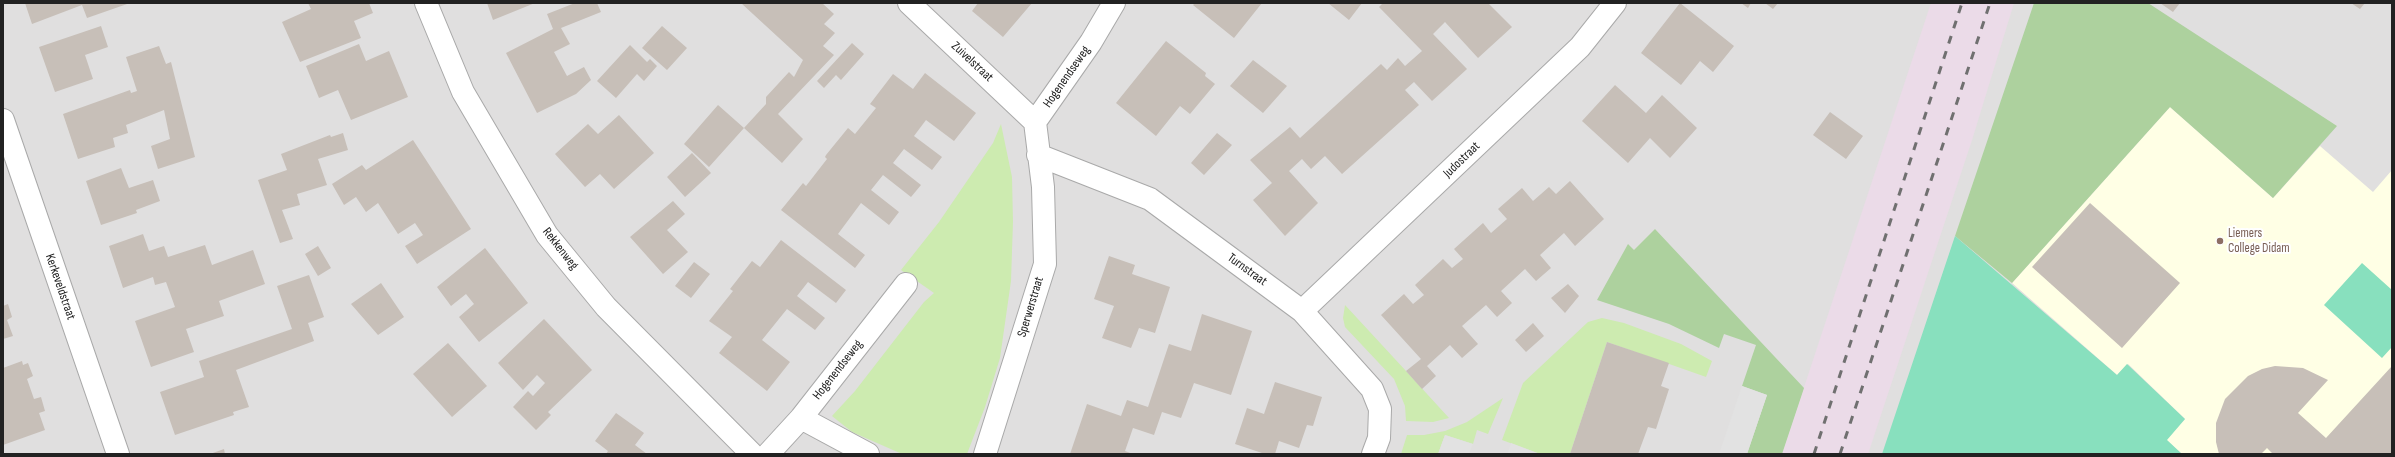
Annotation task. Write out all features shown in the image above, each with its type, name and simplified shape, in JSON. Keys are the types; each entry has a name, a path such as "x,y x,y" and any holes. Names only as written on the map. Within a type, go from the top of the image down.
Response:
{"street":[{"name":"Rekkenweg","path":"426,3 463,92 547,235 606,307 752,454"},
{"name":"Zuivelstraat","path":"909,3 1036,122"},
{"name":"Hogenendseweg","path":"1038,155 1036,122 1091,42 1114,3"},
{"name":"Judostraat","path":"1302,311 1580,47 1615,3"},
{"name":"Kerkeveldstraat","path":"3,120 118,454"},
{"name":"Turnstraat","path":"1038,155 1150,200 1302,311 1372,389 1380,409 1379,438 1373,454"},
{"name":"Sperwerstraat","path":"985,454 1044,264 1043,187 1038,155"},
{"name":"Hogenendseweg","path":"768,454 801,418 906,284"},
{"path":"801,418 868,454"}],"shaded area":[{"path":"3,3 2392,3 2392,454 3,454"},
{"path":"1931,3 2014,3 1972,140 1868,454 1782,454"},
{"name":"Liemers College Didam","path":"2170,107 2273,198 2320,146 2373,192 2392,170 2392,454 2182,454 2166,440 2185,419 2128,364 2117,375 2012,283"},
{"path":"1742,386 1767,395 1747,454 1719,454"},
{"path":"1445,435 1473,444 1469,454 1438,454"},
{"path":"1511,443 1540,454 1507,454"}],"green space":[{"path":"2034,3 2148,3 2337,126 2273,198 2170,107 2012,283 1955,236"},
{"path":"1001,124 1012,177 1013,222 1011,281 1000,358 985,407 967,454 902,454 852,432 832,416 855,391 924,302 934,293 901,270 939,222 993,143"},
{"path":"1655,229 1804,388 1782,454 1747,454 1767,395 1742,386 1756,345 1724,334 1719,348 1669,324 1597,300 1628,244 1634,250"},
{"path":"1955,236 2117,375 2127,364 2185,419 2167,440 2182,454 1882,454"},
{"path":"2362,263 2392,290 2392,347 2382,358 2324,305"},
{"path":"1345,305 1449,418 1433,422 1406,421 1405,406 1394,379 1345,327 1343,318"},
{"path":"1602,318 1624,323 1681,344 1712,361 1706,377 1607,342 1570,454 1540,454 1502,440 1523,383 1588,322"},
{"path":"1503,398 1488,434 1477,430 1473,444 1445,435 1438,454 1401,454 1407,435 1424,435 1445,431 1467,422"}],"building":[{"path":"25,3 130,3 87,18 82,5 32,24"},
{"path":"308,3 369,3 373,13 354,21 361,38 300,62 282,22 311,9"},
{"path":"487,3 535,3 493,20"},
{"path":"575,3 597,3 601,12 561,28 570,44 554,52 567,76 584,67 591,80 576,94 537,113 506,53 553,29 547,14"},
{"path":"741,3 822,3 834,14 824,24 835,33 823,46 834,55 778,114 803,139 782,163 744,128 766,104 766,97 789,72 794,77 803,60"},
{"path":"978,3 1032,3 1003,37 972,11"},
{"path":"1195,3 1262,3 1234,38 1193,5"},
{"path":"1328,3 1362,3 1349,20"},
{"path":"1383,3 1488,3 1512,27 1478,58 1445,22 1433,34 1467,69 1432,101 1414,82 1405,90 1419,105 1342,174 1325,156 1311,169 1302,159 1289,171 1318,203 1285,236 1253,200 1272,183 1250,160 1290,127 1300,138 1381,64 1387,70 1398,58 1405,66 1422,51 1379,7"},
{"path":"1680,3 1734,46 1713,72 1700,61 1681,85 1641,53"},
{"path":"1741,3 1751,3 1748,8"},
{"path":"1765,3 1778,3 1773,9"},
{"path":"2160,3 2180,3 2173,12"},
{"path":"2351,3 2365,3 2360,9"},
{"path":"101,26 108,47 85,55 93,79 55,92 39,47"},
{"path":"662,26 687,48 667,70 642,48"},
{"path":"1166,41 1206,73 1205,76 1215,84 1190,114 1180,106 1156,136 1116,103"},
{"path":"852,43 864,54 841,80 836,75 824,88 817,81"},
{"path":"359,44 366,61 389,51 408,97 351,120 338,90 319,98 306,66"},
{"path":"630,45 647,62 650,59 657,66 644,81 637,74 616,98 597,81"},
{"path":"159,46 166,64 171,62 195,157 158,169 151,146 170,139 164,110 126,125 128,133 113,138 115,147 78,159 63,114 130,90 131,93 137,91 126,57"},
{"path":"1253,60 1287,86 1263,113 1230,86"},
{"path":"925,73 976,113 954,141 926,120 914,136 942,157 932,170 904,149 893,163 921,185 911,197 883,175 871,190 899,212 889,225 861,203 838,234 865,255 855,268 781,210 803,183 806,186 827,159 825,157 826,155 848,128 855,134 876,108 870,104 893,74 913,89"},
{"path":"1615,85 1646,113 1662,95 1697,128 1670,158 1650,138 1628,163 1582,121"},
{"path":"718,105 744,128 709,167 684,144"},
{"path":"1830,112 1863,136 1846,159 1813,135"},
{"path":"619,115 654,153 614,189 600,174 585,187 555,154 588,124 598,134"},
{"path":"343,133 348,150 318,159 327,185 297,194 300,205 282,210 293,239 280,243 258,180 287,170 281,154 330,135 331,137"},
{"path":"1217,133 1232,145 1204,175 1191,163"},
{"path":"413,140 471,229 417,264 405,246 423,235 415,223 398,234 378,203 366,212 356,197 344,205 332,184 362,165 366,170"},
{"path":"692,153 711,173 685,197 667,177"},
{"path":"121,168 129,188 153,180 160,201 136,210 137,213 101,225 86,181"},
{"path":"1570,181 1604,219 1575,246 1564,233 1540,255 1551,268 1536,281 1525,269 1501,291 1512,303 1497,317 1486,305 1462,326 1478,344 1462,358 1450,345 1427,366 1436,376 1422,389 1406,371 1421,359 1381,315 1404,294 1413,304 1424,295 1415,285 1443,259 1452,268 1463,259 1454,249 1483,223 1491,233 1507,219 1498,209 1522,188 1533,201 1549,187 1556,194"},
{"path":"673,201 685,214 667,230 688,252 663,274 630,237"},
{"path":"2090,203 2180,283 2122,348 2032,267"},
{"path":"143,234 149,251 164,246 168,257 205,245 212,265 253,250 265,284 219,301 224,316 186,329 194,352 151,367 135,321 175,307 166,282 155,285 153,277 123,288 109,246"},
{"path":"781,240 846,290 836,303 808,282 797,296 825,318 815,330 787,309 762,340 790,362 767,391 719,353 732,337 709,321 733,291 730,289 752,261 760,267"},
{"path":"318,246 331,268 318,276 305,254"},
{"path":"485,248 528,303 479,342 459,317 474,304 466,294 451,306 437,287"},
{"path":"1109,256 1135,265 1132,274 1170,287 1155,333 1139,328 1131,348 1102,338 1114,306 1094,299"},
{"path":"694,262 710,274 691,298 675,286"},
{"path":"309,275 324,317 308,323 314,341 236,370 249,407 233,412 234,415 175,435 160,392 204,377 199,361 292,329 277,286"},
{"path":"381,283 404,317 378,335 351,304"},
{"path":"1568,284 1579,296 1565,313 1551,298"},
{"path":"8,304 12,317 7,320 13,336 3,339 3,306"},
{"path":"1202,314 1252,331 1231,395 1194,383 1181,418 1162,412 1154,435 1133,428 1125,451 1133,454 1070,454 1087,404 1121,416 1127,400 1148,407 1169,344 1191,351"},
{"path":"544,319 592,370 548,412 551,415 536,430 513,407 528,391 533,396 545,383 537,375 523,390 498,363"},
{"path":"1533,323 1544,336 1526,352 1515,340"},
{"path":"1607,342 1669,363 1661,386 1669,389 1656,429 1648,427 1638,454 1570,454"},
{"path":"448,343 487,386 452,417 413,374"},
{"path":"22,361 23,365 28,363 33,376 27,379 34,399 41,397 45,411 39,413 45,430 3,445 3,368"},
{"path":"2275,366 2303,368 2328,380 2298,413 2326,438 2392,366 2392,454 2273,454 2267,448 2261,454 2219,454 2216,442 2216,423 2225,399 2248,376 2262,369"},
{"path":"1275,382 1322,397 1313,426 1307,425 1299,448 1279,441 1275,454 1265,454 1235,444 1247,408 1264,414"},
{"path":"616,413 644,433 635,445 647,454 606,454 608,451 595,441"},
{"path":"224,449 225,454 210,454"}],"railway":[{"path":"1814,454 1962,3"},
{"path":"1840,454 1990,3"}],"place":[{"name":"Liemers College Didam","path":"2220,241"}]}
